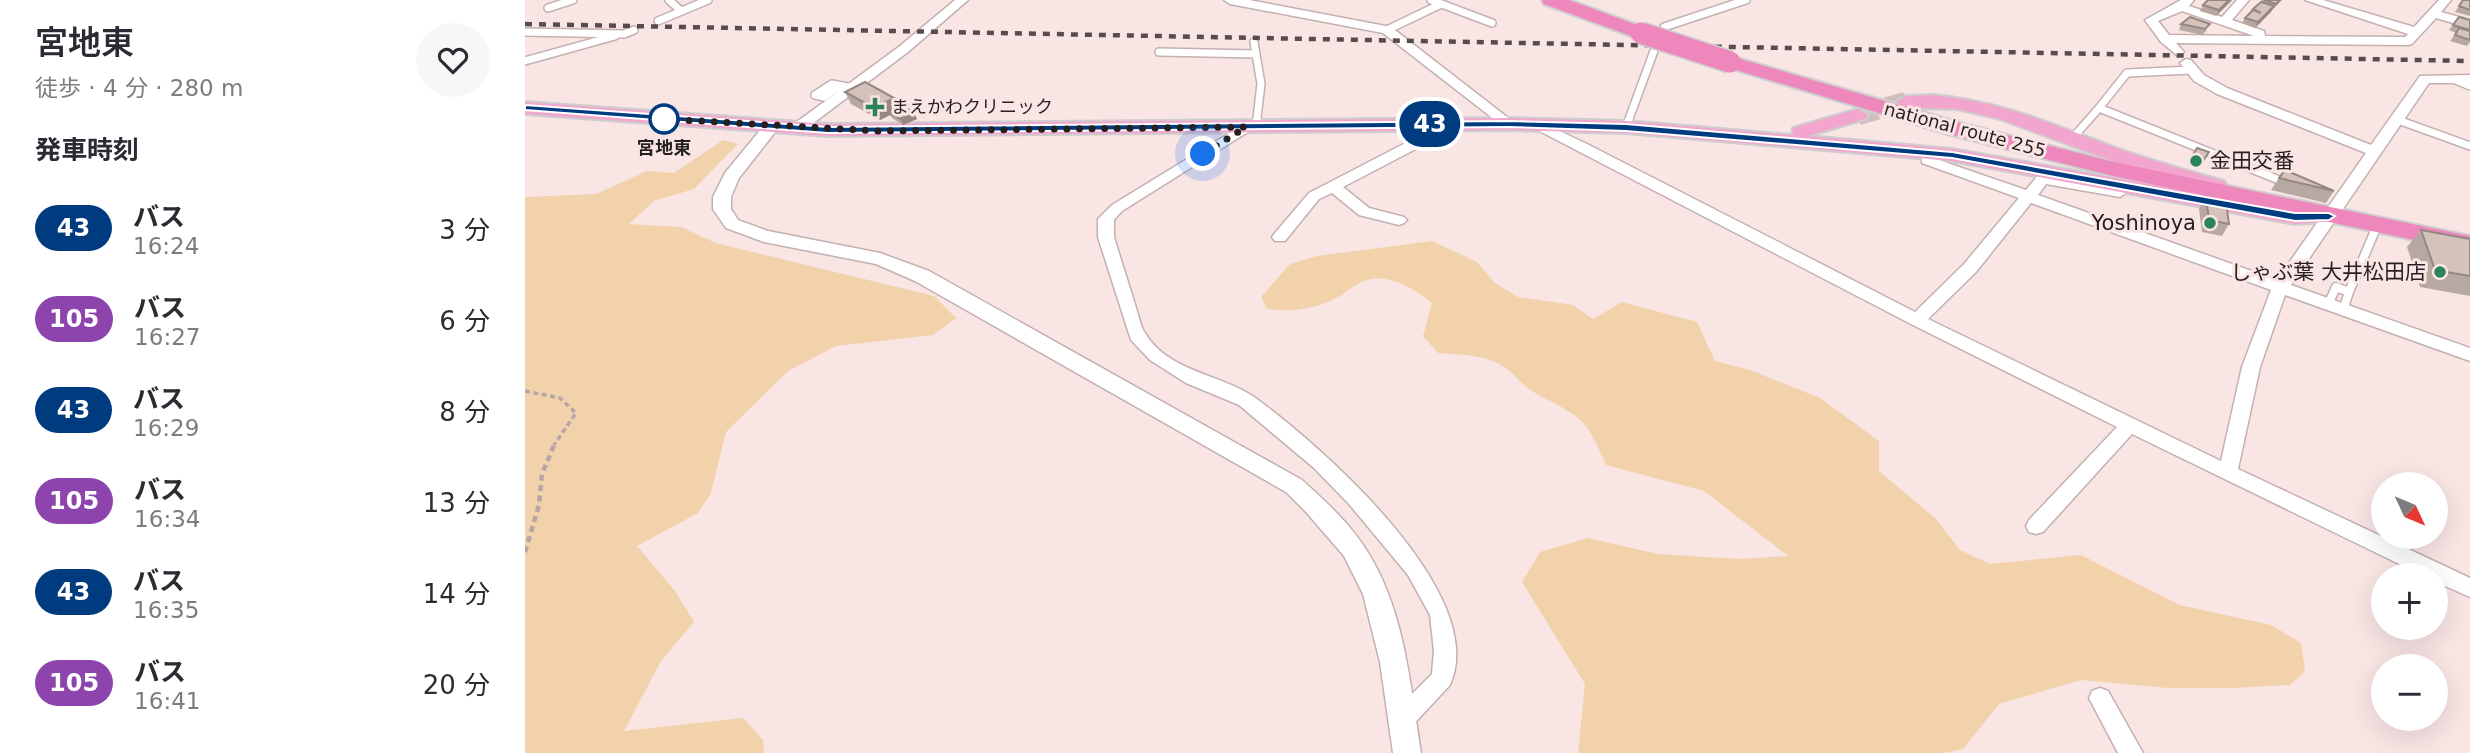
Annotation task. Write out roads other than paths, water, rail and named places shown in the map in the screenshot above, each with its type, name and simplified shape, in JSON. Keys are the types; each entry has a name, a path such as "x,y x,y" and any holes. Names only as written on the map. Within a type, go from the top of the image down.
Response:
{"highway":[{"name":"national route 255","path":"1551,0 1730,62 1955,130 2113,169 2299,199 2329,206 2377,226 2469,246"}],"main road":[{"path":"1906,102 1927,100 1985,107 2144,165 2299,199"},
{"path":"525,108 772,126 929,131 1434,124 1626,127 1952,155 2295,217 2329,206"},
{"path":"1697,132 1798,133 1858,116"}],"street":[{"path":"799,127 962,0"},
{"path":"1230,0 1387,30 1509,124"},
{"path":"2224,22 2243,0"},
{"path":"2312,0 2416,32"},
{"path":"2165,39 2408,41 2445,0"},
{"path":"2277,40 2224,22 2184,4 2151,20 2185,62 2222,91 2374,150"},
{"path":"2433,13 2470,24"},
{"path":"2228,473 2251,367 2280,288 2329,206 2398,120 2425,79 2470,79"},
{"path":"1280,237 1314,196 1426,138 1434,124"},
{"path":"1533,124 1600,154 1917,320 2470,588"},
{"path":"772,126 731,177 722,197 722,209 732,224 764,236 880,259 922,276 1294,486 1334,524 1366,572 1383,620 1408,753"},
{"path":"1251,127 1118,208 1106,219 1106,237 1137,336 1156,356 1192,378 1245,400 1321,463 1356,498 1415,569 1440,614 1445,651 1442,678 1402,720"},
{"path":"1927,160 2470,355"},
{"path":"1917,320 1970,268 2044,178 2120,192 2121,186"},
{"path":"1333,186 1364,212 1399,220"},
{"path":"2036,526 2131,424"},
{"path":"2100,698 2131,753"}],"lane":[{"path":"548,8 573,0"},
{"path":"669,0 681,11"},
{"path":"658,21 708,0"},
{"path":"1223,0 1230,0"},
{"path":"1431,0 1492,23"},
{"path":"1662,31 1664,27 1746,0"},
{"path":"1387,30 1439,5"},
{"path":"525,61 635,30"},
{"path":"525,32 624,34"},
{"path":"1251,127 1261,85 1254,42"},
{"path":"1626,127 1654,51"},
{"path":"1159,52 1256,54"},
{"path":"2077,133 2127,73 2185,62"},
{"path":"2452,79 2470,86"},
{"path":"2099,108 2299,199"},
{"path":"2398,120 2470,146"},
{"path":"2336,308 2349,292 2377,226"},
{"path":"2336,308 2336,288 2349,292"}],"tunnel":[{"path":"1858,115 1906,102"}],"railway":[{"path":"525,24 2470,61"}],"place":[{"name":"まえかわクリニック","path":"875,107"},
{"name":"宮地東","path":"664,119"},
{"name":"金田交番","path":"2196,161"},
{"name":"Yoshinoya","path":"2210,223"},
{"name":"しゃぶ葉 大井松田店","path":"2440,272"}]}
